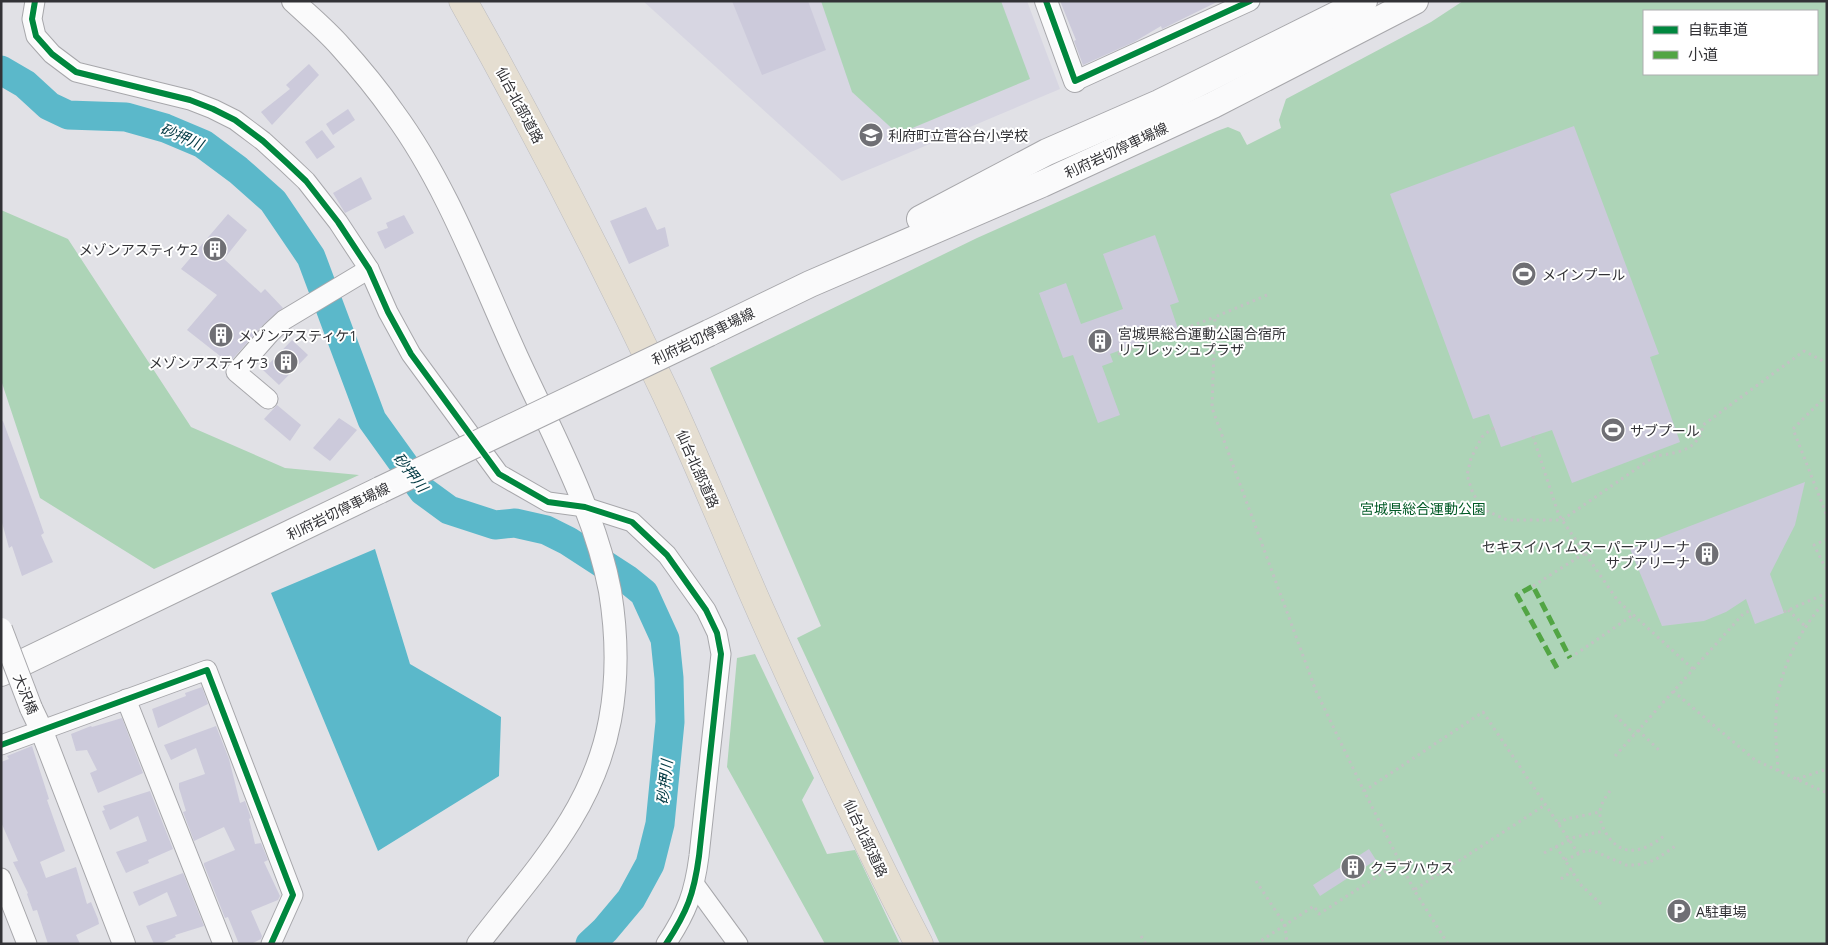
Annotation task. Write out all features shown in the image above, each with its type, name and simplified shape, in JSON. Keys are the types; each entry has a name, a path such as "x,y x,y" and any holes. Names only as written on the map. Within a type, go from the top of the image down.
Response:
{"highway":[{"name":"仙台北部道路","path":"463,1 516,95 595,250 666,396 763,616 880,870 918,944"}],"main road":[{"name":"利府岩切停車場線","path":"810,284 861,250 1047,152 1159,103 1364,1"},
{"name":"利府岩切停車場線","path":"1,673 810,284 1042,184 1213,105 1416,1"}],"street":[{"path":"35,1 32,20 36,36 52,54 76,72 190,100 235,120 262,141 306,181 338,222 368,269 410,354 500,474 548,502 588,516 632,522 667,554 706,610 717,633 721,654 695,885 682,920 666,944"},
{"path":"294,1 339,45 394,113 435,176 588,516 610,590 616,642 614,697 607,732 594,777 580,807 554,846 478,944"},
{"path":"1046,1 1075,81 1250,1"},
{"path":"268,399 236,372 284,320 368,269"},
{"name":"大沢橋","path":"1,629 124,944"},
{"path":"1,745 207,670 293,895 271,944"},
{"path":"126,699 223,944"},
{"path":"1,878 27,944"},
{"path":"695,885 738,944"}],"path":[{"path":"1118,354 1267,296"},
{"path":"1214,317 1212,408 1316,691 1364,792 1414,890 1448,944"},
{"path":"1494,428 1482,437 1471,458 1467,475 1473,494 1487,511 1505,519 1562,520 1655,456 1673,453 1691,446 1697,441 1703,425 1804,351 1827,363"},
{"path":"1827,395 1793,429 1827,516"},
{"path":"1533,436 1562,520 1618,601 1693,669"},
{"path":"1827,539 1814,545 1827,571"},
{"path":"1532,586 1585,553"},
{"path":"1784,612 1827,593"},
{"path":"1778,771 1776,715 1782,680 1796,641 1827,598"},
{"path":"1788,610 1806,627"},
{"path":"1615,756 1744,613 1750,611"},
{"path":"1570,658 1633,615"},
{"path":"1674,691 1754,760 1827,794"},
{"path":"1364,792 1483,712 1578,853"},
{"path":"1615,715 1634,734"},
{"path":"1638,730 1661,752"},
{"path":"1796,779 1827,769"},
{"path":"1610,791 1600,812 1604,831 1615,843 1628,850 1639,849 1654,844 1664,836"},
{"path":"1414,890 1546,805"},
{"path":"1558,824 1566,819 1600,812"},
{"path":"1544,853 1568,840 1604,831"},
{"path":"1564,860 1587,850 1626,865 1637,864 1655,860 1677,845"},
{"path":"1556,846 1580,884 1602,905"},
{"path":"1256,944 1314,906 1319,914 1400,862"},
{"path":"1560,879 1572,871"},
{"path":"1256,881 1285,925 1287,944"},
{"path":"1140,936 1146,944"}],"shaded area":[{"name":"利府町立菅谷台小学校","path":"643,1 1027,1 1060,89 842,181"}],"green space":[{"path":"821,1 1001,1 1030,79 898,134 852,92"},
{"name":"宮城県総合運動公園","path":"1463,1 1827,1 1827,944 940,944 797,638 821,626 710,368 977,238 1217,131 1228,127 1240,132 1247,145 1281,128 1279,120 1286,99 1431,22"},
{"path":"1,210 68,239 191,427 285,468 359,475 154,569 40,498 1,380"},
{"path":"755,654 814,778 802,800 827,854 855,850 900,944 825,944 727,767 737,658"}],"water":[{"path":"375,549 410,664 501,717 499,776 378,851 271,593"}],"building":[{"path":"732,1 808,1 826,50 762,75"},
{"path":"1060,1 1219,1 1162,29 1161,26 1134,42 1083,65 1074,41 1076,40"},
{"path":"309,64 319,75 272,125 261,112 290,89 286,85"},
{"path":"348,109 355,120 333,135 326,124"},
{"path":"1574,126 1659,354 1650,357 1680,442 1572,483 1552,430 1501,447 1489,414 1473,419 1390,194"},
{"path":"322,130 335,147 317,159 305,142"},
{"path":"361,177 372,199 345,213 333,193"},
{"path":"646,207 657,230 665,227 669,246 629,264 610,221"},
{"path":"228,214 247,230 224,259 261,293 265,289 283,308 263,325 229,363 187,330 217,295 181,269"},
{"path":"404,215 414,233 385,249 377,232 388,228 386,223"},
{"name":"宮城県総合運動公園合宿所 リフレッシュプラザ","path":"1155,235 1179,302 1170,305 1178,329 1110,354 1113,362 1102,366 1120,415 1098,423 1073,355 1063,358 1039,293 1066,283 1081,324 1123,309 1103,254"},
{"name":"メゾンアスティケ3","path":"292,340 308,355 279,385 263,370"},
{"path":"277,405 301,425 290,441 264,419"},
{"path":"339,418 357,430 330,461 313,448"},
{"path":"3,421 44,533 41,535 53,562 22,576 12,546 9,548 1,519 1,422"},
{"name":"セキスイハイムスーパーアリーナ サブアリーナ","path":"1805,482 1795,525 1770,574 1784,613 1755,624 1746,599 1726,612 1704,621 1662,626 1630,549"},
{"path":"202,687 208,704 158,728 152,709 186,696 185,693"},
{"path":"122,718 143,773 98,793 90,773 97,770 87,750 76,751 71,734 91,726"},
{"path":"216,726 229,759 240,803 245,801 251,818 249,819 255,844 261,843 268,860 264,862 280,896 278,900 251,911 262,936 261,939 251,944 239,944 228,917 225,918 204,865 204,863 235,850 224,827 194,841 183,812 186,811 179,783 205,774 196,748 171,760 164,745"},
{"path":"32,746 49,799 47,800 65,851 40,862 46,878 76,867 87,904 91,902 98,919 99,924 76,935 80,944 48,944 37,910 33,911 28,893 13,862 18,861 1,822 1,762 9,759 7,756"},
{"path":"150,791 173,849 148,860 149,863 126,873 116,852 147,841 138,816 110,830 102,811 105,810 103,806"},
{"name":"クラブハウス","path":"1369,849 1376,860 1320,896 1313,885"},
{"path":"183,873 204,926 175,935 176,937 160,944 154,944 146,926 177,916 167,892 139,906 133,892"}],"waterway":[{"name":"砂押川","path":"1,70 25,84 49,106 68,115 126,117 165,128 203,144 238,170 273,201 311,257 372,420 423,491 449,510 495,525 515,523 546,530 568,541 628,580 644,593 665,639 669,678 670,722 660,824 650,864 631,899 605,930 590,944"}],"marked path":[{"path":"1557,668 1517,595 1533,586 1570,658"}],"cycle path":[{"path":"35,1 32,19 36,36 52,54 76,72 190,100 235,120 263,141 306,181 338,222 369,269 388,312 411,354 499,474 548,502 585,507 632,522 667,555 706,610 717,633 721,654 699,856 689,902 666,944"},
{"path":"1046,1 1075,81 1250,1"},
{"path":"1,745 207,670 293,895 271,944"}],"place":[{"name":"利府町立菅谷台小学校","path":"871,135"},
{"name":"メゾンアスティケ2","path":"215,249"},
{"name":"メインプール","path":"1524,274"},
{"name":"メゾンアスティケ1","path":"221,335"},
{"name":"宮城県総合運動公園合宿所 リフレッシュプラザ","path":"1100,341"},
{"name":"メゾンアスティケ3","path":"286,362"},
{"name":"サブプール","path":"1613,430"},
{"name":"セキスイハイムスーパーアリーナ サブアリーナ","path":"1707,554"},
{"name":"クラブハウス","path":"1353,867"},
{"name":"A駐車場","path":"1679,911"}]}
